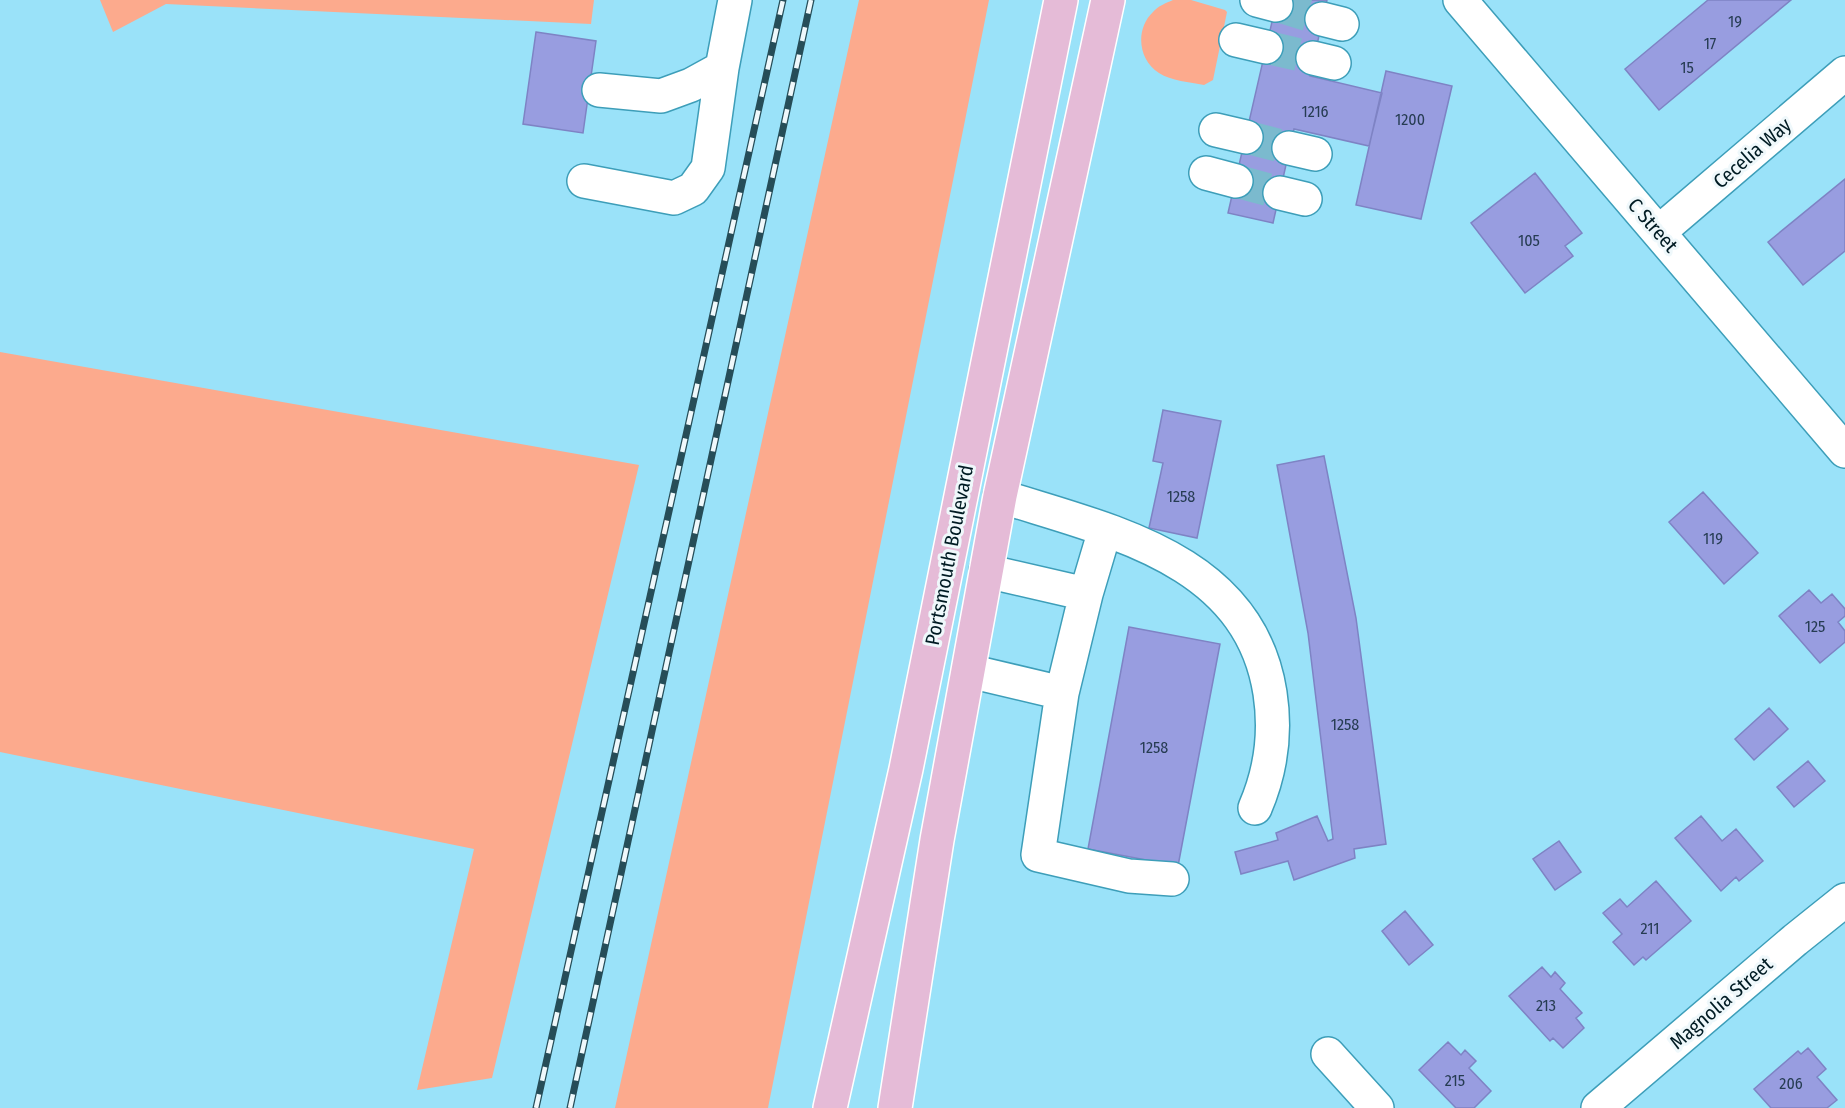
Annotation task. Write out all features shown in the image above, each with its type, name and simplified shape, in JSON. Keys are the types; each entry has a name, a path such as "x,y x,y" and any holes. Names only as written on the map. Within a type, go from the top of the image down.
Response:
{"main road":[{"name":"Portsmouth Boulevard","path":"830,1108 906,769 1061,0"},
{"name":"Portsmouth Boulevard","path":"895,1108 938,840 1000,496 1108,0"}],"street":[{"path":"584,181 674,198 693,189 708,168 722,68 735,0"},
{"name":"C Street","path":"1460,0 1845,451"},
{"path":"599,90 661,96 691,85 722,68"},
{"name":"Cecelia Way","path":"1659,232 1845,73"},
{"path":"1000,496 1133,539 1177,562 1209,584 1231,604 1252,637 1267,675 1273,715 1271,755 1262,794 1255,808"},
{"path":"1105,530 1086,594 1062,693 1038,855 1129,876 1172,879"},
{"path":"986,571 1086,594"},
{"path":"969,671 1062,693"},
{"name":"Magnolia Street","path":"1598,1108 1845,900"},
{"path":"1328,1054 1377,1108"}],"shaded area":[{"path":"100,0 594,0 591,24 166,4 113,32"},
{"path":"859,0 989,0 768,1108 615,1108"},
{"path":"1173,0 1191,0 1227,12 1213,80 1204,85 1164,76 1152,67 1143,52 1141,35 1147,19 1157,8"},
{"path":"0,352 639,465 492,1078 417,1090 474,849 0,752"}],"building":[{"path":"1277,0 1327,0 1310,76 1382,93 1369,146 1294,129 1273,223 1228,213"},
{"path":"1708,0 1791,0 1659,110 1625,69"},
{"path":"536,32 596,41 583,133 523,124"},
{"path":"1386,71 1452,86 1421,219 1356,205"},
{"path":"1535,173 1582,233 1565,246 1573,256 1525,293 1471,223"},
{"path":"1845,179 1845,251 1803,285 1768,242"},
{"path":"1163,410 1221,421 1197,538 1149,528 1163,463 1153,461"},
{"path":"1324,456 1356,618 1386,844 1354,849 1355,858 1294,880 1288,861 1241,874 1235,852 1278,840 1276,833 1317,816 1328,841 1333,839 1308,633 1277,465"},
{"path":"1703,492 1758,553 1724,584 1669,522"},
{"path":"1809,590 1821,603 1832,594 1845,609 1845,616 1838,622 1845,631 1845,642 1820,663 1779,616"},
{"path":"1129,627 1220,644 1178,866 1088,849"},
{"path":"1769,708 1788,729 1754,760 1735,739"},
{"path":"1808,761 1825,781 1794,807 1777,787"},
{"path":"1701,816 1722,841 1736,829 1763,861 1739,881 1736,877 1721,891 1675,838"},
{"path":"1559,841 1581,872 1555,890 1533,859"},
{"path":"1656,881 1691,921 1646,960 1643,957 1634,965 1613,942 1622,934 1603,913 1620,899 1627,907"},
{"path":"1405,911 1433,945 1409,965 1382,931"},
{"path":"1542,967 1551,977 1555,972 1565,983 1560,989 1582,1013 1576,1018 1584,1028 1563,1048 1553,1038 1550,1041 1509,996"},
{"path":"1448,1042 1461,1055 1465,1050 1476,1061 1469,1068 1491,1091 1474,1108 1456,1108 1419,1070"},
{"path":"1808,1048 1826,1069 1817,1077 1837,1100 1827,1108 1771,1108 1754,1089 1798,1051 1801,1054"}],"tunnel":[{"path":"1276,5 1322,19"},
{"path":"1266,47 1313,58"},
{"path":"1246,137 1289,148"},
{"path":"1236,181 1280,193"}],"railway":[{"path":"536,1108 783,0"},
{"path":"570,1108 811,0"}]}
